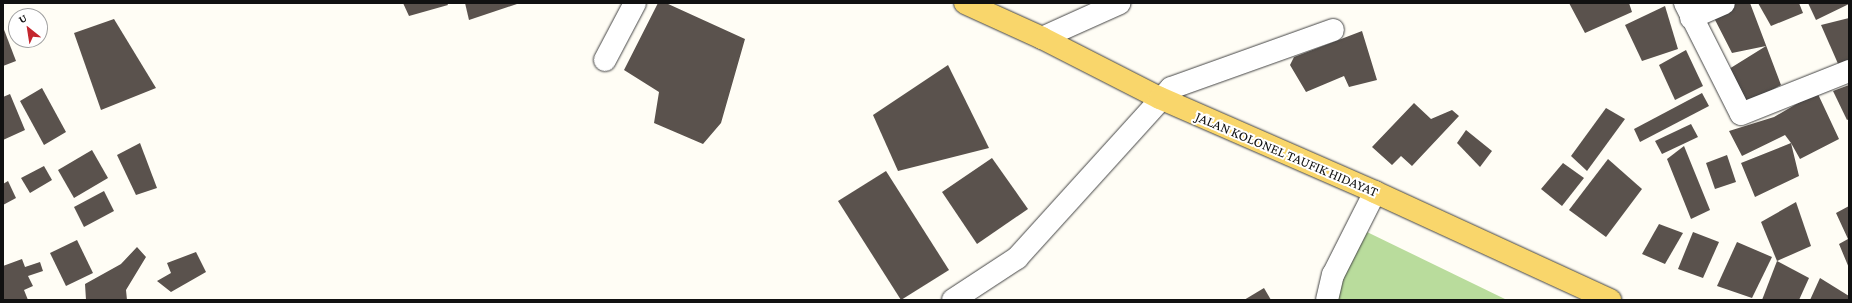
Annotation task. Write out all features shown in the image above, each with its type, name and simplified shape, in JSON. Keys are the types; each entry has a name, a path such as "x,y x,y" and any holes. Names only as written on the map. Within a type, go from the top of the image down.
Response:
{"main road":[{"name":"JALAN KOLONEL TAUFIK HIDAYAT","path":"965,3 1042,38 1160,98 1375,192 1610,300"}],"street":[{"path":"605,60 635,3"},
{"path":"1042,38 1120,3"},
{"path":"1724,3 1688,10 1741,114 1849,71"},
{"path":"953,300 1017,258 1132,133 1160,98 1183,82 1332,30"},
{"path":"1327,300 1333,275 1375,192"}],"green space":[{"path":"1367,232 1507,300 1327,300 1333,275"}],"building":[{"path":"403,3 447,3 448,5 409,16"},
{"path":"465,3 520,3 469,20"},
{"path":"658,3 666,3 745,39 721,123 703,144 654,123 659,92 624,70"},
{"path":"1569,3 1629,3 1632,12 1585,33"},
{"path":"1732,3 1750,3 1781,85 1745,105 1729,69 1766,46 1732,53 1712,14"},
{"path":"1758,3 1799,3 1803,13 1771,26"},
{"path":"1808,3 1849,3 1849,4 1816,20"},
{"path":"1665,6 1678,49 1642,61 1625,25"},
{"path":"1849,18 1849,60 1839,66 1821,25"},
{"path":"114,19 156,88 101,110 74,33"},
{"path":"3,27 8,40 8,48 11,48 16,61 3,66"},
{"path":"1362,31 1377,80 1349,87 1344,76 1306,92 1290,65 1294,57"},
{"path":"1686,50 1703,86 1675,100 1659,65"},
{"path":"948,65 989,148 898,171 873,115"},
{"path":"1849,85 1849,119 1847,120 1833,91"},
{"path":"42,88 66,132 44,145 20,101"},
{"path":"1817,92 1839,139 1800,159 1785,135 1742,156 1729,131 1774,117"},
{"path":"1702,93 1709,106 1640,142 1634,129"},
{"path":"10,94 25,130 3,140 3,97"},
{"path":"1414,103 1431,119 1452,110 1459,116 1412,166 1401,156 1392,165 1372,147"},
{"path":"1606,108 1625,119 1587,171 1571,156"},
{"path":"1691,124 1698,137 1662,154 1655,141"},
{"path":"1466,130 1492,151 1480,167 1457,143"},
{"path":"140,143 157,188 136,195 117,155"},
{"path":"1791,143 1799,176 1755,197 1741,163"},
{"path":"1684,146 1710,210 1691,219 1667,159"},
{"path":"92,150 108,178 74,198 58,170"},
{"path":"1727,155 1736,182 1715,189 1706,163"},
{"path":"992,158 1028,209 977,244 942,192"},
{"path":"1608,159 1642,189 1606,237 1569,210"},
{"path":"1563,163 1584,178 1562,206 1541,189"},
{"path":"44,166 52,180 30,193 21,178"},
{"path":"886,171 949,270 901,300 838,201"},
{"path":"8,181 16,198 3,205 3,184"},
{"path":"104,191 114,211 84,227 74,207"},
{"path":"1796,202 1811,246 1777,261 1761,222"},
{"path":"1849,206 1849,268 1839,244 1848,239 1836,213"},
{"path":"1659,224 1683,233 1665,264 1642,254"},
{"path":"1693,232 1719,242 1703,278 1678,269"},
{"path":"77,240 93,273 66,286 50,253"},
{"path":"1737,242 1772,257 1752,298 1717,286"},
{"path":"137,247 146,257 126,290 127,300 86,300 85,284 121,264"},
{"path":"196,252 206,272 171,292 157,281 171,273 167,263"},
{"path":"22,259 25,267 40,262 43,271 28,276 33,286 24,290 28,300 3,300 3,266"},
{"path":"1777,261 1809,278 1799,300 1762,300"},
{"path":"1820,278 1849,296 1849,300 1810,300"},
{"path":"1264,288 1271,300 1244,300"}]}
